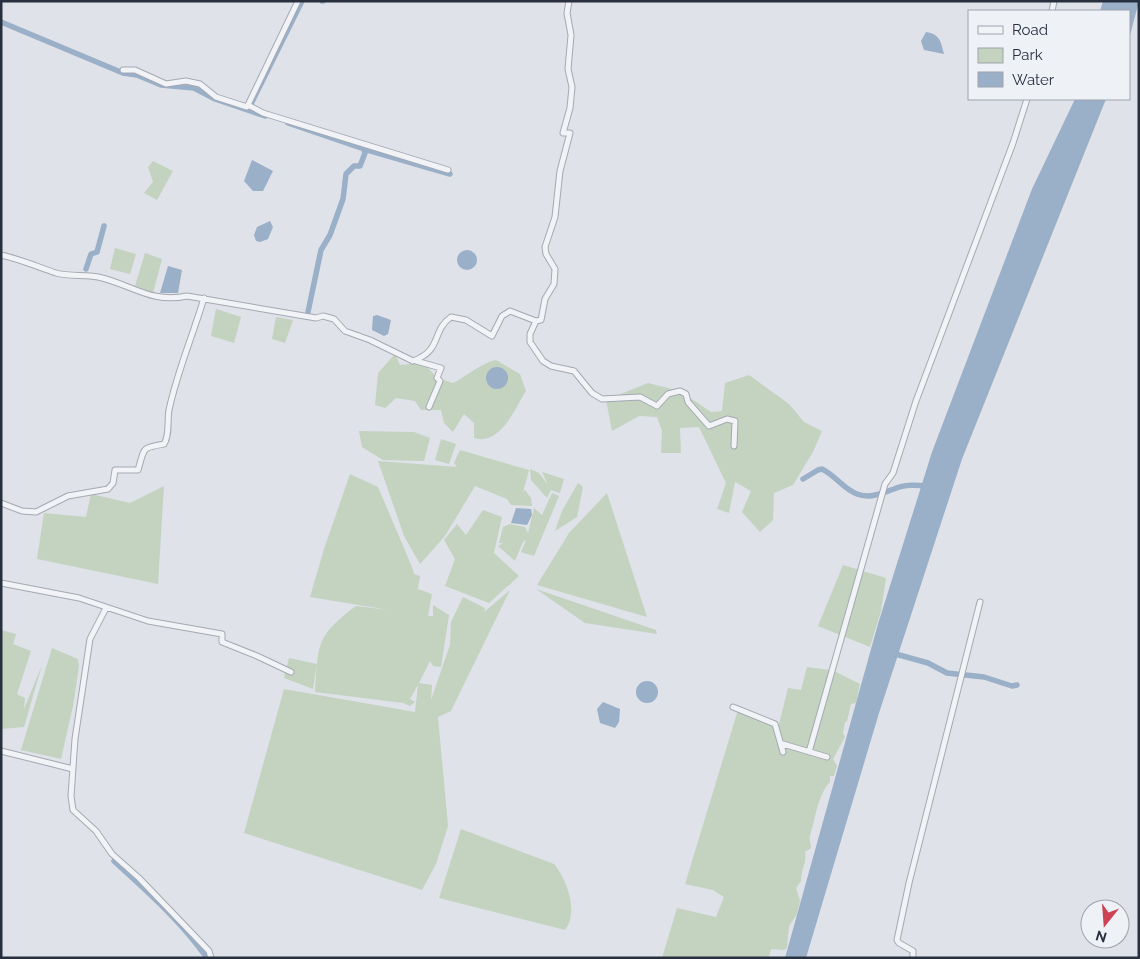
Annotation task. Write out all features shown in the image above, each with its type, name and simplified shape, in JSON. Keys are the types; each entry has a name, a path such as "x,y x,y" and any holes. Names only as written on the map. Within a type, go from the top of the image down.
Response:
{"street":[{"path":"248,105 298,1"},
{"path":"413,361 432,349 444,322 452,317 466,320 492,336 502,316 510,311 536,321 541,320 542,306 554,284 556,276 555,269 546,254 545,247 556,217 560,171 570,134 563,133 572,93 568,69 571,26 567,13 569,1"},
{"path":"123,70 135,70 166,84 186,81 200,84 216,97 247,107 248,105 255,107 263,113 448,170"},
{"path":"810,752 840,638 885,484 893,472 916,401 1013,143 1027,100"},
{"path":"1,255 56,273 98,277 146,296 175,299 187,296 204,298 316,318 323,316 334,319 345,331 370,340 413,361 440,368 437,378 440,381 429,407"},
{"path":"1,503 22,510 36,512 68,496 108,489 113,483 115,470 138,470 145,448 150,445 161,445 167,439 168,416 176,383 204,298"},
{"path":"536,321 530,334 530,342 536,352 551,366 574,371 596,396 606,400 640,397 656,406 668,394 680,391 686,394 688,402 709,426 727,419 735,421 734,446"},
{"path":"1,583 79,598 148,621 222,634 222,642 291,672"},
{"path":"913,958 913,951 899,944 897,940 909,883 980,602"},
{"path":"106,608 90,639 75,739 71,796 73,810 96,830 112,854 171,910 209,950 211,958"},
{"path":"733,707 776,724 783,744 783,752"},
{"path":"783,744 827,757"},
{"path":"1,751 73,769"}],"green space":[{"path":"153,161 173,171 157,200 144,193 153,182 148,167"},
{"path":"115,248 136,254 130,274 110,269"},
{"path":"145,253 162,259 153,293 135,286"},
{"path":"216,309 241,317 234,343 211,336"},
{"path":"276,317 293,320 285,343 272,339"},
{"path":"395,354 400,365 424,363 437,378 453,383 479,367 496,360 520,374 526,391 499,432 483,439 474,438 474,423 464,414 453,432 444,423 441,410 421,410 415,401 396,398 385,408 375,405 378,373"},
{"path":"749,375 789,404 804,422 822,431 813,452 793,485 774,493 773,520 760,532 742,512 751,491 735,482 729,513 717,509 726,483 699,427 680,428 681,453 661,453 662,431 657,417 639,416 612,431 606,400 648,383 680,391 711,412 722,411 725,383"},
{"path":"359,431 414,432 430,438 424,461 383,460 362,447"},
{"path":"441,439 456,444 449,464 435,460"},
{"path":"460,450 529,470 523,492 525,490 531,498 532,506 511,505 507,499 475,486 445,536 420,564 404,536 378,461 457,467 454,463"},
{"path":"530,469 539,473 548,485 542,472 564,479 560,493 551,490 547,498 531,480"},
{"path":"350,474 378,487 414,574 420,576 417,594 418,589 432,594 428,616 433,616 433,605 449,615 441,667 433,666 430,661 419,683 432,685 431,700 450,645 451,622 463,597 485,608 484,612 510,590 451,711 438,717 448,826 436,864 422,890 244,833 284,689 415,712 418,685 410,699 415,702 410,706 403,703 315,692 319,651 326,634 333,626 356,606 389,610 310,597 324,549"},
{"path":"578,483 583,487 577,517 555,531 562,511"},
{"path":"164,486 158,584 37,559 44,513 86,517 91,494 130,503"},
{"path":"552,493 559,496 534,556 521,552 526,540 523,542 515,561 498,546 503,543 499,543 503,527 510,524 525,527 528,533 534,508 542,515"},
{"path":"607,493 647,617 537,585 569,533"},
{"path":"483,510 502,517 494,553 519,576 489,603 445,586 455,559 444,540 457,524 466,535"},
{"path":"843,565 886,578 881,611 870,647 818,626"},
{"path":"536,589 656,630 657,634 585,623"},
{"path":"1,630 16,634 13,644 31,651 17,694 25,698 24,709 42,665 24,727 1,729"},
{"path":"52,648 78,659 79,666 73,706 61,759 21,750"},
{"path":"289,658 317,664 313,689 284,678"},
{"path":"807,667 830,670 809,751 784,743 777,726 788,688 801,690"},
{"path":"834,671 860,684 856,703 851,704 847,721 845,722 843,733 845,737 833,759 811,751"},
{"path":"738,710 775,725 784,745 833,759 837,766 834,776 830,776 830,782 820,800 810,837 811,848 805,852 801,881 796,888 800,901 797,914 789,926 787,948 784,950 771,949 769,958 662,958 677,908 716,917 724,897 713,890 685,884"},
{"path":"461,829 554,864 563,878 570,896 571,915 565,930 439,898"}],"water":[{"path":"1103,1 1139,1 1130,35 1130,10 1100,10"},
{"path":"926,32 937,37 941,42 944,54 924,50 921,41"},
{"path":"1075,100 1106,100 962,459 879,713 806,958 785,958 878,624 932,452 1032,189"},
{"path":"252,160 273,171 263,191 253,191 244,181"},
{"path":"270,221 273,227 268,239 260,242 256,241 254,235 257,227"},
{"path":"467,250 474,253 477,260 474,267 467,270 460,267 457,260 460,253"},
{"path":"168,266 182,270 178,293 160,293"},
{"path":"377,315 391,320 388,334 384,336 372,330 373,316"},
{"path":"497,367 505,370 508,378 505,386 497,389 489,386 486,378 489,370"},
{"path":"516,508 531,509 532,515 527,525 511,523"},
{"path":"647,681 655,684 658,692 655,700 647,703 639,700 636,692 639,684"},
{"path":"603,702 620,709 619,722 615,728 600,723 597,709"}],"waterway":[{"path":"249,108 302,1"},
{"path":"1,22 123,73 137,75 161,85 194,88 215,99 265,116"},
{"path":"288,123 364,149 365,153 360,166 354,166 346,174 343,199 330,235 321,250 308,312"},
{"path":"364,149 450,174"},
{"path":"86,269 91,254 97,252 104,226"},
{"path":"803,479 822,469 852,492 867,496 876,495 898,487 928,486"},
{"path":"892,653 928,663 947,673 984,677 1012,686 1017,685"},
{"path":"114,861 175,919 207,958"}]}
